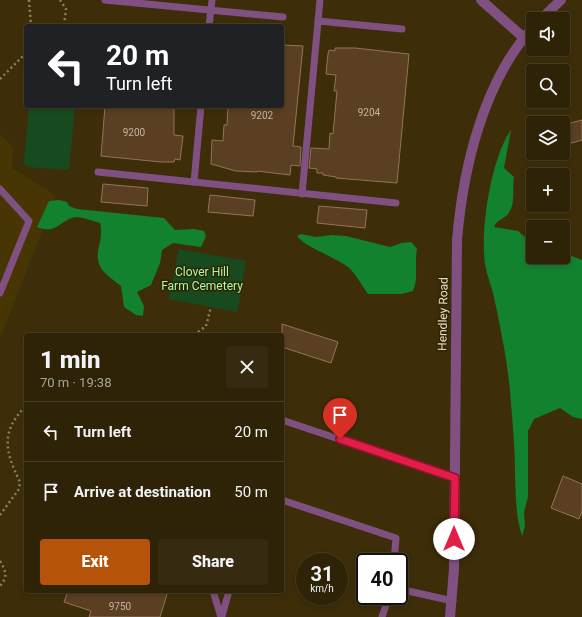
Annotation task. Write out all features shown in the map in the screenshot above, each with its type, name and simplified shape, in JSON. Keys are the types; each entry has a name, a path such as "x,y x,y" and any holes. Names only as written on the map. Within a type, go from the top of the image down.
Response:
{"street":[{"path":"480,0 524,38"},
{"path":"548,12 561,0"},
{"name":"Hendley Road","path":"450,617 453,601 457,240 462,192 475,139 484,114 507,64 524,38"}],"lane":[{"path":"105,0 283,17"},
{"path":"209,24 212,0"},
{"path":"302,194 320,0"},
{"path":"318,20 402,29"},
{"path":"194,182 201,108"},
{"path":"98,172 396,203"},
{"path":"0,189 29,221 0,293"},
{"path":"284,421 455,478"},
{"path":"284,501 396,538 395,553"},
{"path":"408,591 453,601"},
{"path":"214,593 222,616"},
{"path":"222,616 228,593"},
{"path":"382,617 386,605"}],"path":[{"path":"29,0 31,24"},
{"path":"60,0 66,9 64,24"},
{"path":"0,79 24,55"},
{"path":"197,333 206,326 211,307"},
{"path":"0,515 19,488 20,482 6,455 4,437 13,418 24,408"},
{"path":"0,561 6,573 5,580 0,586"}],"shaded area":[{"path":"0,134 13,147 12,168 56,196 0,338"}],"green space":[{"path":"29,108 75,108 69,170 27,167 24,163"},
{"path":"511,130 504,168 514,177 513,201 508,214 497,222 494,227 518,231 526,238 526,264 570,264 570,255 582,260 582,419 573,417 560,408 534,419 528,431 528,497 524,512 525,526 522,536 516,504 514,438 509,378 494,297 485,264 484,249 484,232 489,194 493,175 504,142"},
{"path":"59,200 67,202 69,206 77,209 164,218 175,230 194,229 204,231 206,236 201,247 173,243 162,250 160,263 151,285 137,292 144,306 143,316 136,315 124,307 121,286 105,273 99,263 98,250 101,232 100,223 78,217 67,220 55,228 44,229 37,227 49,201"},
{"path":"301,234 316,237 331,235 346,236 390,247 411,242 417,249 416,281 413,291 401,294 368,294 348,267 301,240 297,236"},
{"name":"Clover Hill Farm Cemetery","path":"179,249 246,261 237,312 169,299"}],"building":[{"path":"284,45 303,46 293,146 301,147 300,166 291,165 290,175 257,171 236,171 211,164 212,140 223,141 224,125 227,125 228,108 284,108"},
{"path":"335,48 355,48 409,54 397,183 336,178 323,175 323,173 317,173 317,169 309,168 311,148 329,149 330,133 333,134 337,91 334,91 336,75 326,74 329,50 335,51"},
{"path":"105,108 174,108 174,135 183,136 180,160 175,159 174,162 161,162 101,156"},
{"path":"582,120 582,140 570,143 570,123"},
{"path":"103,184 148,188 147,206 101,202"},
{"path":"210,195 255,200 253,216 208,212"},
{"path":"319,206 367,210 365,228 317,223"},
{"path":"282,324 338,342 331,363 284,348 284,333 282,333"},
{"path":"563,476 582,484 582,511 579,519 551,508"},
{"path":"67,593 167,593 160,617 89,617 91,611 64,602"}],"route":[{"path":"340,439 455,478 454,539"}]}
